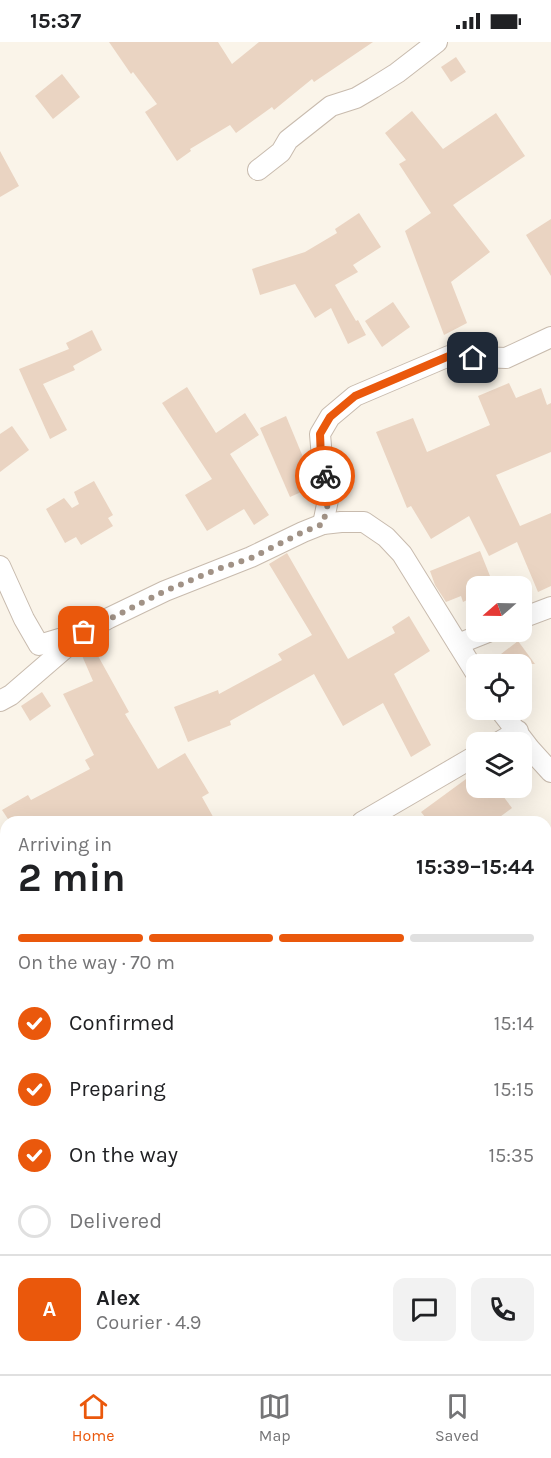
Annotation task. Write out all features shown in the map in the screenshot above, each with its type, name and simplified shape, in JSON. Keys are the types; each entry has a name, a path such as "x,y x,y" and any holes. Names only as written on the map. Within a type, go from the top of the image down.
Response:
{"street":[{"path":"258,170 281,152 288,140 331,106 356,98 373,88 397,73 436,42"},
{"path":"323,524 330,495 321,458 320,434 330,417 355,396 449,356 506,358 551,337"},
{"path":"0,566 24,619 39,645 84,632 165,591 251,558 323,524 364,522 386,537 402,554 466,657"},
{"path":"532,614 551,607"},
{"path":"0,701 11,695 84,632"},
{"path":"458,644 466,641"},
{"path":"509,720 551,772"},
{"path":"372,816 466,761"}],"building":[{"path":"109,42 218,42 232,64 259,42 373,42 314,82 312,79 274,110 272,107 236,133 230,125 190,149 191,151 177,161 145,112 157,104 133,72 131,74"},
{"path":"456,57 466,72 451,82 441,67"},
{"path":"62,74 80,97 53,119 35,96"},
{"path":"412,111 443,149 496,113 525,156 453,205 490,252 451,282 467,323 444,335 405,231 431,213 399,164 406,160 385,133"},
{"path":"0,151 19,186 0,197"},
{"path":"359,213 381,247 353,265 358,272 335,285 366,335 348,344 331,308 315,318 295,284 260,295 252,269 305,252 337,233 335,229"},
{"path":"551,219 551,276 526,235"},
{"path":"393,302 410,327 382,347 365,321"},
{"path":"92,330 102,350 73,366 75,370 43,384 67,430 50,439 19,369 69,349 66,343"},
{"path":"509,383 516,398 541,388 547,405 551,403 551,452 496,475 520,526 551,513 551,586 538,592 517,542 489,556 469,516 431,539 411,506 407,508 376,432 413,418 427,452 490,425 478,396"},
{"path":"187,387 216,433 245,413 259,435 230,454 269,515 254,525 244,509 207,531 185,495 212,479 162,403"},
{"path":"286,416 315,486 290,497 260,428"},
{"path":"12,426 29,450 0,472 0,434"},
{"path":"94,481 113,515 108,518 113,526 81,545 76,537 65,543 46,509 64,498 72,508 79,504 74,492"},
{"path":"480,551 490,576 466,576 466,600 463,602 461,596 446,602 435,585 430,571"},
{"path":"287,553 348,659 395,633 392,627 409,616 430,651 394,674 431,745 411,757 383,703 343,726 314,674 230,721 231,725 188,742 174,707 218,690 219,694 282,660 278,654 312,635 269,564"},
{"path":"519,642 528,654 501,654"},
{"path":"92,645 129,712 125,714 158,769 185,753 209,793 202,797 213,816 6,816 2,810 28,795 31,800 90,769 85,760 94,755 63,694 93,681 80,651"},
{"path":"42,692 51,706 30,721 21,706"},
{"path":"466,779 466,798 504,798 512,808 501,816 424,816 421,812"}],"way so far":[{"path":"84,632 165,591 251,558 323,524 330,495 325,476"}],"route":[{"path":"325,476 321,458 320,434 330,417 355,396 449,356 473,358"}]}
